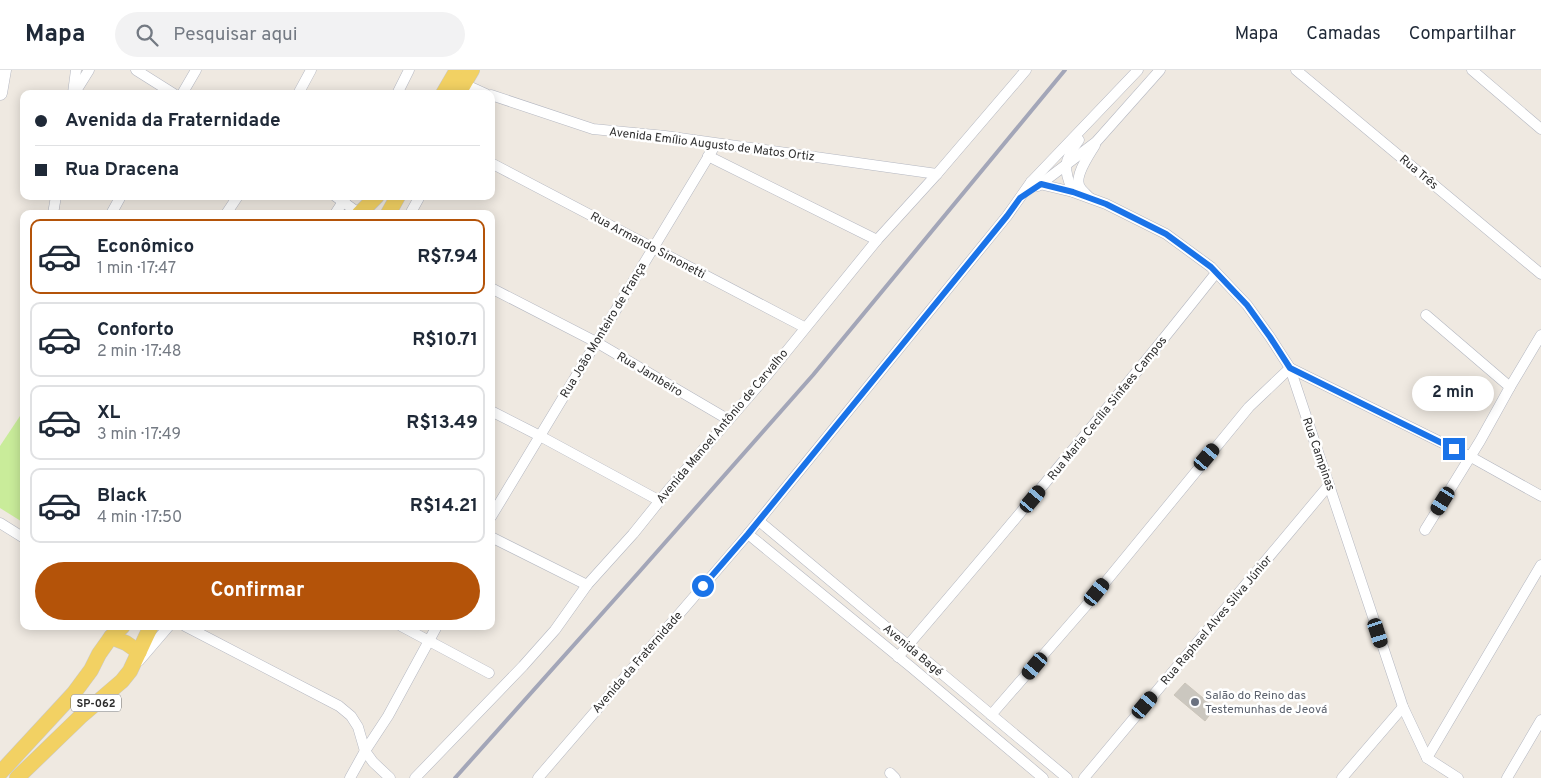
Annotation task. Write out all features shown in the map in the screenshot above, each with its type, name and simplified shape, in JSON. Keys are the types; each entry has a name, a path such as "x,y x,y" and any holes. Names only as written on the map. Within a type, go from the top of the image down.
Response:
{"main road":[{"path":"0,93 4,70"},
{"path":"445,90 457,70"},
{"path":"461,89 472,70"},
{"path":"362,210 373,200"},
{"name":"SP-062","path":"21,774 80,717 115,688 130,671 149,630"},
{"name":"SP-062","path":"0,773 74,693 91,670 99,654 117,631 126,643 138,652"},
{"name":"SP-062","path":"91,670 92,683 96,689 106,695"}],"street":[{"path":"74,90 76,70"},
{"path":"77,90 90,70"},
{"path":"136,70 168,90"},
{"path":"184,90 196,70"},
{"path":"300,90 311,70"},
{"path":"400,90 409,70"},
{"name":"Avenida Manoel Antônio de Carvalho","path":"415,778 555,630 587,585 633,534 729,420 877,240 937,174 1026,70"},
{"name":"Avenida da Fraternidade","path":"538,778 759,521 1020,198 1036,183 1138,70"},
{"name":"Avenida da Fraternidade","path":"1036,183 1096,142 1160,70"},
{"name":"Rua Três","path":"1296,70 1541,274"},
{"path":"1472,70 1541,129"},
{"name":"Avenida Emílio Augusto de Matos Ortiz","path":"495,96 593,129 665,136 937,174"},
{"path":"1073,192 1066,174 1065,165 1075,144 1104,107"},
{"path":"1089,198 1079,187 1078,181 1080,172 1096,142"},
{"name":"Rua João Monteiro de França","path":"495,510 716,144"},
{"path":"708,156 877,240"},
{"name":"Rua Armando Simonetti","path":"495,164 804,328"},
{"name":"Rua Campinas","path":"1036,183 1073,192 1106,204 1166,234 1216,273 1247,305 1270,337 1290,368 1403,707 1427,758"},
{"path":"343,200 355,210"},
{"name":"Rua Maria Cecília Sinfaes Campos","path":"898,657 1118,396 1216,273"},
{"name":"Rua Jambeiro","path":"495,290 596,342 729,420"},
{"path":"1426,315 1510,387"},
{"path":"1425,530 1471,457 1541,335"},
{"path":"992,715 1085,607 1249,407 1290,368 1471,457 1541,496"},
{"path":"495,413 660,501"},
{"name":"Rua Raphael Alves Silva Júnior","path":"1084,778 1329,485"},
{"name":"Avenida Bagé","path":"759,521 1067,778"},
{"path":"0,523 20,536"},
{"name":"Avenida Bagé","path":"748,534 1043,778"},
{"path":"495,539 587,585"},
{"path":"1458,778 1427,758 1541,565"},
{"path":"130,671 166,630"},
{"path":"193,630 338,706 351,716 358,727 365,750 373,762 390,778"},
{"path":"409,630 489,673"},
{"path":"350,778 365,750 388,716 435,630"},
{"path":"1342,778 1403,707"},
{"path":"1507,778 1541,720"}],"green space":[{"path":"20,416 20,520 0,508 0,446"}],"building":[{"name":"Salão do Reino das Testemunhas de Jeová","path":"1185,683 1215,708 1205,721 1174,695"}],"railway":[{"path":"455,778 813,375 1065,70"}],"place":[{"name":"Salão do Reino das Testemunhas de Jeová","path":"1195,702"}],"route":[{"path":"703,586 748,534 1020,198 1041,184 1073,192 1106,204 1166,234 1211,267 1247,305 1290,368 1454,449"}]}
